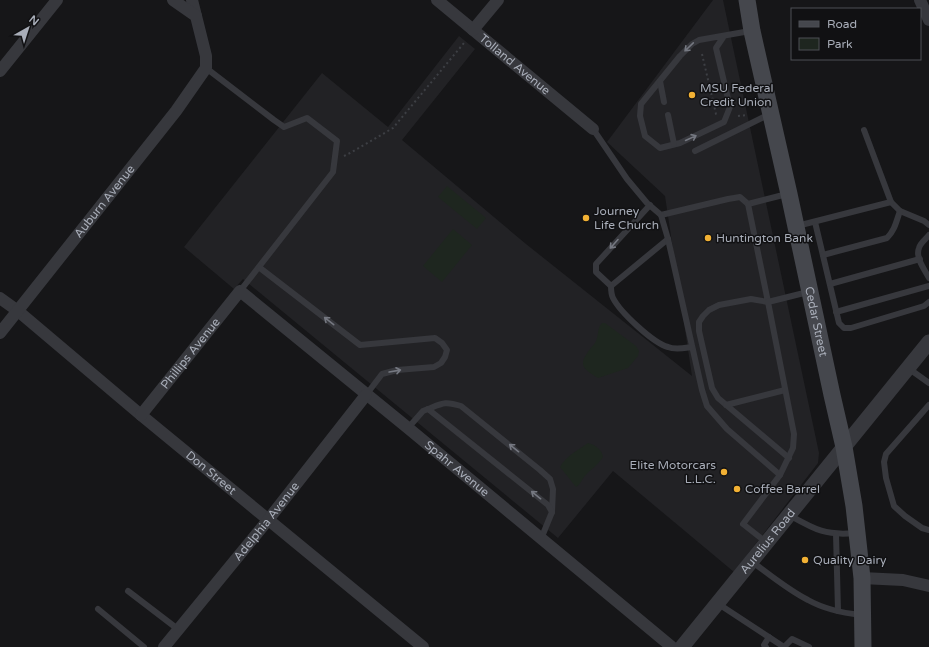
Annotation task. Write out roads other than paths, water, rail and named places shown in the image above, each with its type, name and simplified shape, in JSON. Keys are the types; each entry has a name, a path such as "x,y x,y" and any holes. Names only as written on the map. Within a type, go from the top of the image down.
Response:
{"main road":[{"name":"Cedar Street","path":"747,0 752,31 844,447 854,506 862,578 863,647"}],"street":[{"path":"0,71 57,0"},
{"path":"173,0 196,16"},
{"path":"192,0 206,56 206,68"},
{"name":"Tolland Avenue","path":"437,0 593,129"},
{"path":"473,30 498,0"},
{"path":"920,0 929,20"},
{"name":"Auburn Avenue","path":"0,333 176,111 206,68"},
{"name":"Spahr Avenue","path":"240,292 408,428 541,539 682,646"},
{"name":"Phillips Avenue","path":"141,415 240,292"},
{"name":"Don Street","path":"0,298 18,311 141,415 423,647"},
{"name":"Aurelius Road","path":"682,646 929,342"},
{"name":"Adelphia Avenue","path":"164,647 268,520 366,395"},
{"path":"862,578 903,580 929,586"}],"lane":[{"path":"724,36 716,48 730,107 724,122 680,143 660,148 645,136 640,116 641,104 680,56 692,44 699,40 752,31"},
{"path":"206,68 284,127 308,118 337,141 333,172 240,292"},
{"path":"660,82 664,102"},
{"path":"695,152 771,113"},
{"path":"668,116 674,144"},
{"path":"593,129 627,179 661,215 707,406 727,429 780,475"},
{"path":"864,130 891,202 900,211 916,217 929,225"},
{"path":"748,204 789,194"},
{"path":"661,215 740,197 748,204 794,434 793,448 780,475 743,524 767,542"},
{"path":"796,226 891,202"},
{"path":"650,205 596,264 596,272 611,286 613,297 629,319 656,341 668,348 674,349 692,347"},
{"path":"823,255 886,238 892,233 900,211"},
{"path":"816,222 839,324 844,328 851,328 924,306 929,302"},
{"path":"929,235 919,247 918,254 929,278"},
{"path":"611,286 668,239"},
{"path":"830,284 920,259"},
{"path":"260,268 360,345 435,338 442,343 447,350 441,363 434,367 397,370 382,374 366,395"},
{"path":"836,312 929,286"},
{"path":"789,458 718,398 712,388 699,331 699,322 709,310 719,305 751,299 768,302 810,292"},
{"path":"908,368 929,383"},
{"path":"726,405 785,390"},
{"path":"408,428 423,411 443,403 461,406 540,470 550,479 553,489 552,512 541,539"},
{"path":"929,405 886,454 884,462 886,478 894,506 922,528 929,530"},
{"path":"428,409 548,505 552,512"},
{"path":"789,515 811,527 828,533 842,534 857,532"},
{"path":"836,534 838,611"},
{"path":"751,561 808,600 831,610 862,615"},
{"path":"128,591 178,630"},
{"path":"717,603 784,647 792,639 810,647"},
{"path":"98,609 144,647"},
{"path":"766,647 764,645 769,637"}],"place":[{"name":"MSU Federal Credit Union","path":"692,95"},
{"name":"Journey Life Church","path":"586,218"},
{"name":"Huntington Bank","path":"708,238"},
{"name":"Elite Motorcars L.L.C.","path":"724,472"},
{"name":"Coffee Barrel","path":"737,489"},
{"name":"Quality Dairy","path":"805,560"}]}
